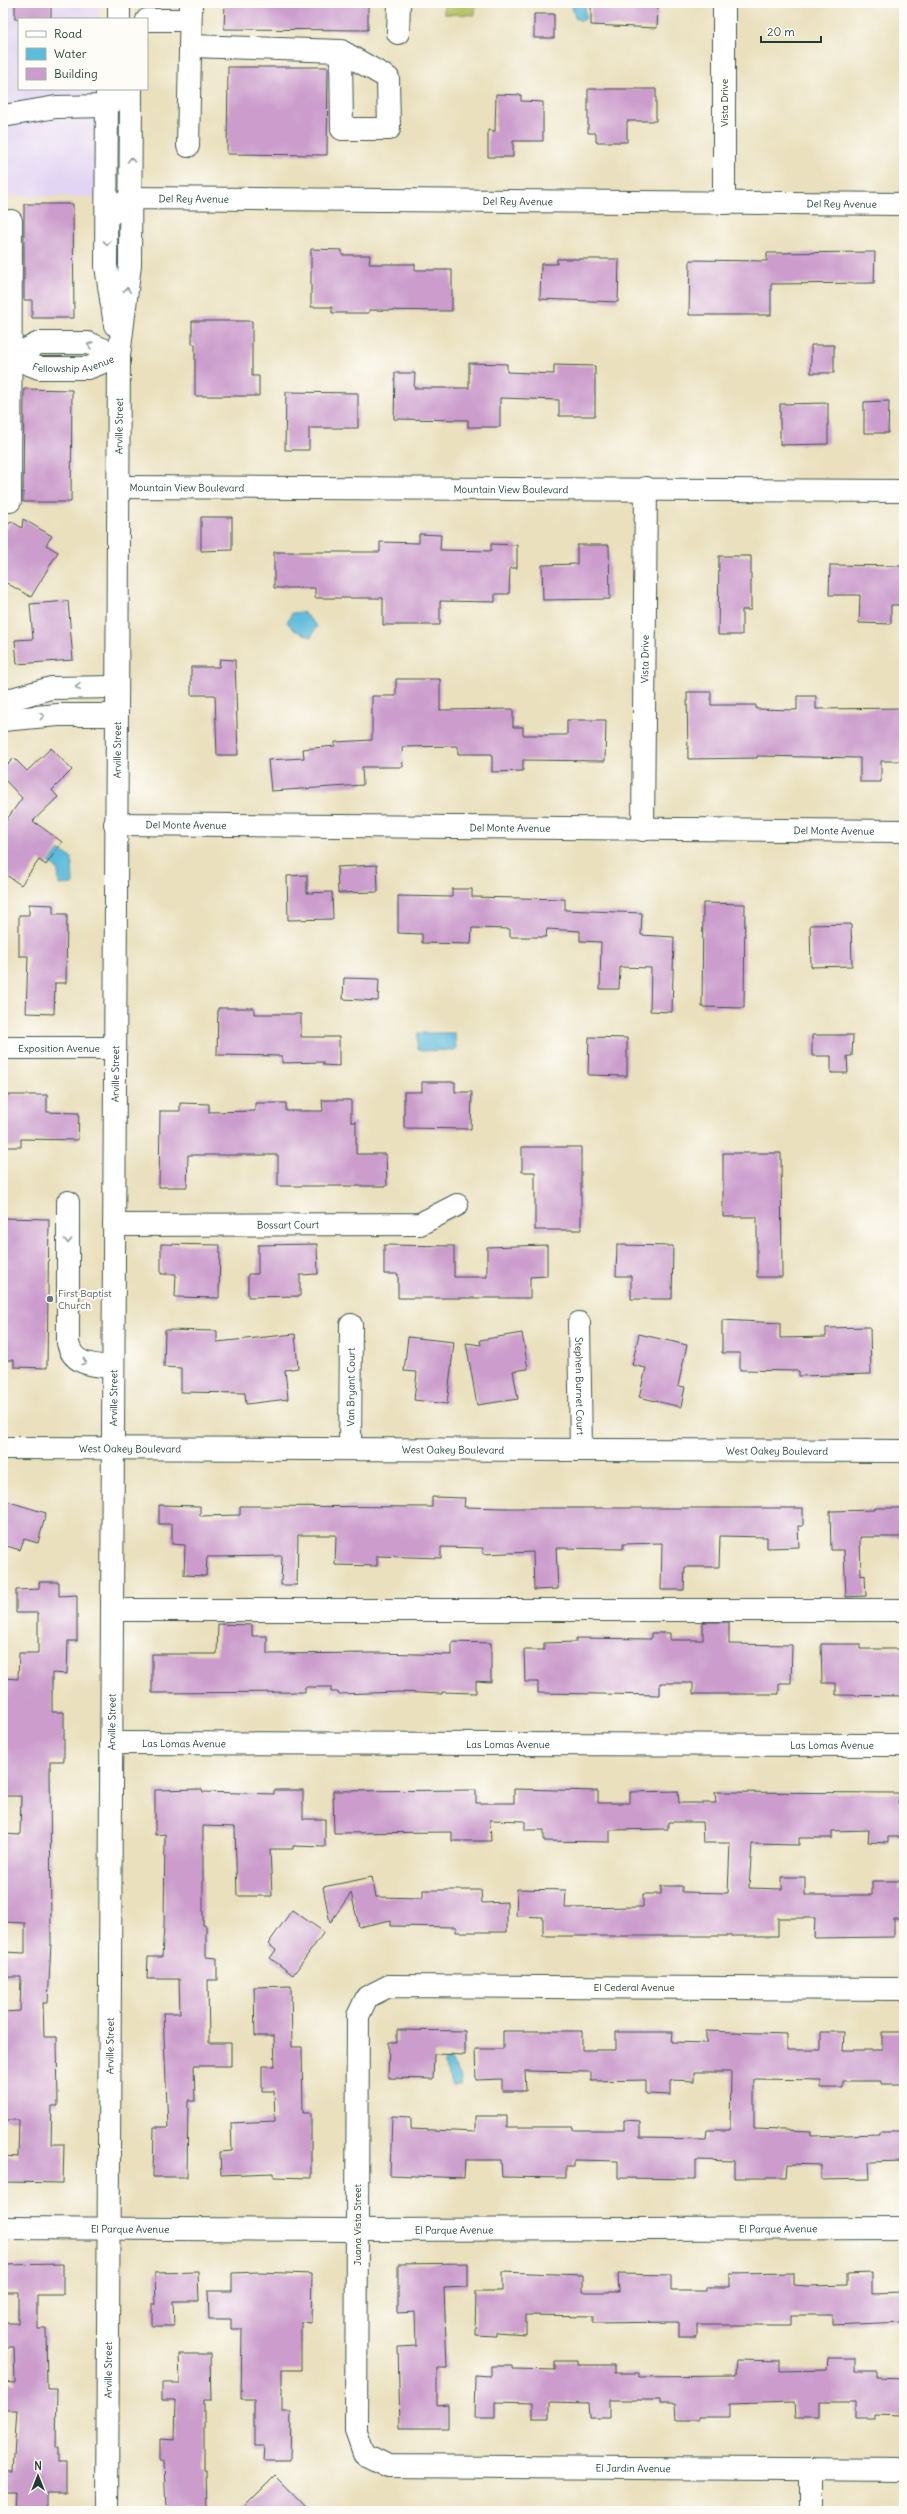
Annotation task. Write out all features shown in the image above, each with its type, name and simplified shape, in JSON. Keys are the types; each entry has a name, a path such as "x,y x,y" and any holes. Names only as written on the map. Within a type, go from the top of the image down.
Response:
{"street":[{"path":"119,3 119,18"},
{"path":"398,33 399,3"},
{"name":"Vista Drive","path":"724,3 724,203"},
{"path":"148,20 190,11 188,146"},
{"path":"190,46 341,51"},
{"path":"3,116 107,98 125,90"},
{"name":"Arville Street","path":"107,2511 115,824 119,356 130,265 131,90"},
{"name":"Arville Street","path":"107,98 106,266 119,356"},
{"path":"107,219 118,206 131,198"},
{"name":"Del Rey Avenue","path":"131,198 904,204"},
{"path":"10,501 7,357 11,221"},
{"name":"Fellowship Avenue","path":"7,357 40,343 88,343 119,356"},
{"path":"59,368 60,343"},
{"name":"Fellowship Avenue","path":"7,357 39,368 88,368 119,356"},
{"name":"Mountain View Boulevard","path":"119,487 646,488 904,491"},
{"name":"Vista Drive","path":"643,830 646,488"},
{"path":"3,712 15,698 51,688 117,687"},
{"path":"3,720 58,715 117,715"},
{"name":"Del Monte Avenue","path":"115,824 643,830 904,831"},
{"name":"Exposition Avenue","path":"3,1048 114,1048"},
{"path":"68,1202 68,1343 70,1353 81,1362 113,1368"},
{"name":"Bossart Court","path":"114,1225 420,1224 457,1205"},
{"name":"Stephen Burnet Court","path":"579,1323 581,1450"},
{"name":"Van Bryant Court","path":"350,1449 351,1325"},
{"name":"West Oakey Boulevard","path":"3,1448 904,1451"},
{"path":"112,1610 904,1610"},
{"name":"Las Lomas Avenue","path":"111,1743 904,1745"},
{"name":"El Cederal Avenue","path":"366,1996 389,1986 904,1988"},
{"name":"Juana Vista Street","path":"364,2454 356,2431 358,2016 366,1996"},
{"name":"El Parque Avenue","path":"3,2228 357,2230 904,2228"},
{"name":"El Jardin Avenue","path":"364,2454 388,2466 904,2470"},
{"path":"810,2469 810,2511"}],"shaded area":[{"path":"3,3 99,3 99,18 18,18 18,90 99,90 99,197 3,196"}],"green space":[{"path":"444,3 475,3 475,15 444,14"}],"water":[{"path":"571,3 585,3 586,18 582,21 575,18"},
{"path":"303,612 317,626 311,637 294,630 287,622 292,613"},
{"path":"59,850 72,858 73,884 59,885 58,870 49,863"},
{"path":"418,1033 455,1033 456,1050 422,1051 417,1049"},
{"path":"450,2059 462,2078 461,2084 452,2086 444,2065 444,2062"}],"building":[{"path":"15,3 51,3 51,18 15,19"},
{"path":"225,3 368,3 368,30 224,29"},
{"path":"591,3 658,3 657,28 591,25"},
{"path":"534,14 554,14 554,38 534,38"},
{"path":"228,67 328,67 327,155 227,154"},
{"path":"588,89 656,89 656,121 627,121 627,142 596,142 596,133 588,133"},
{"path":"496,94 521,95 521,101 543,102 543,141 513,141 513,157 488,157 488,130 495,131"},
{"path":"24,204 73,204 74,318 32,318 32,300 24,300"},
{"path":"311,249 342,250 342,255 370,255 369,264 415,264 415,270 452,270 452,311 369,310 369,313 332,313 332,307 311,307"},
{"path":"875,252 874,283 771,284 771,315 689,315 690,260 767,261 767,253"},
{"path":"557,259 619,259 618,302 540,299 541,264 557,264"},
{"path":"192,321 252,321 252,376 259,376 259,396 195,396 195,344 192,344"},
{"path":"811,345 834,345 834,373 811,373"},
{"path":"469,363 507,364 507,372 554,374 554,365 595,366 595,416 559,416 559,400 500,398 500,427 468,427 468,420 394,419 395,373 415,373 414,388 469,388"},
{"path":"24,389 72,390 71,502 23,502"},
{"path":"286,392 358,393 358,428 309,428 309,450 285,450"},
{"path":"889,401 888,433 864,433 864,402"},
{"path":"828,403 828,444 780,445 780,404"},
{"path":"201,517 232,517 232,550 201,551"},
{"path":"23,519 52,536 46,545 58,552 31,597 3,581 3,533 11,521 22,528"},
{"path":"419,534 441,535 440,550 491,551 491,544 517,545 517,568 510,568 509,594 495,594 495,602 440,601 440,625 383,625 383,598 315,598 315,588 274,588 274,552 380,552 380,542 419,543"},
{"path":"577,545 609,545 610,599 543,600 542,565 577,564"},
{"path":"719,556 751,556 751,610 742,610 742,635 718,635"},
{"path":"830,565 904,566 904,605 891,605 891,624 859,623 860,595 829,595"},
{"path":"68,601 73,660 17,664 15,640 33,639 30,604"},
{"path":"220,659 235,660 238,755 217,755 215,695 191,695 191,667 219,667"},
{"path":"396,679 440,679 440,710 513,709 513,727 523,727 523,735 567,735 567,720 606,720 605,761 523,760 523,771 492,772 492,754 458,754 458,746 402,747 403,767 362,767 363,785 271,791 268,760 304,758 303,749 335,746 335,742 372,740 372,696 396,696"},
{"path":"687,692 711,692 711,705 756,705 756,709 797,710 797,696 816,696 816,709 904,708 904,761 881,761 881,782 860,782 860,758 757,756 757,758 688,759"},
{"path":"51,748 72,770 52,790 58,797 33,821 62,842 46,865 39,860 21,885 3,873 3,825 22,798 3,778 3,769 14,758 27,771"},
{"path":"377,865 378,892 338,893 337,867"},
{"path":"307,875 307,893 332,892 333,919 288,920 287,876"},
{"path":"452,889 472,889 472,897 565,899 565,910 642,913 641,935 674,937 672,1012 650,1011 651,968 620,967 619,989 600,989 601,942 580,941 580,931 547,929 546,937 510,937 510,929 472,928 471,944 422,943 422,934 398,933 398,896 452,897"},
{"path":"703,903 745,904 744,1008 702,1007"},
{"path":"29,904 53,905 53,914 67,914 66,983 55,983 54,1014 26,1013 28,956 19,956 19,915 29,915"},
{"path":"851,924 852,966 811,967 810,925"},
{"path":"344,978 379,979 378,1001 343,999"},
{"path":"218,1008 254,1008 254,1014 301,1014 301,1037 339,1037 339,1066 323,1065 323,1062 282,1063 282,1056 217,1055"},
{"path":"812,1035 853,1035 852,1056 847,1056 848,1073 831,1073 831,1056 812,1056"},
{"path":"589,1037 627,1038 627,1076 588,1075"},
{"path":"422,1082 455,1082 455,1092 472,1092 471,1129 404,1128 404,1092 422,1092"},
{"path":"3,1095 47,1095 47,1112 79,1113 78,1140 21,1139 21,1147 3,1147"},
{"path":"322,1100 351,1100 351,1122 356,1122 356,1154 386,1154 387,1186 278,1186 278,1155 188,1155 187,1187 159,1187 160,1111 180,1111 180,1103 209,1104 209,1112 255,1111 255,1103 286,1103 286,1111 323,1111"},
{"path":"522,1147 581,1147 581,1230 535,1230 535,1172 522,1172"},
{"path":"723,1153 781,1153 782,1277 757,1277 757,1217 723,1217"},
{"path":"3,1218 49,1219 47,1368 14,1367 14,1360 3,1360"},
{"path":"161,1244 220,1245 219,1298 175,1297 176,1274 161,1274"},
{"path":"317,1244 318,1274 300,1275 300,1296 248,1297 248,1274 258,1274 258,1245"},
{"path":"384,1245 454,1246 454,1277 487,1277 487,1247 547,1245 547,1276 530,1277 530,1298 398,1298 398,1274 384,1274"},
{"path":"617,1245 673,1246 672,1299 631,1299 631,1276 616,1276"},
{"path":"722,1320 780,1323 780,1338 826,1337 826,1328 870,1327 871,1374 799,1376 799,1371 740,1370 740,1353 722,1353"},
{"path":"165,1330 217,1331 217,1342 295,1334 298,1368 285,1370 288,1399 246,1404 245,1393 181,1392 181,1368 164,1367"},
{"path":"522,1333 528,1369 513,1371 518,1399 477,1405 466,1343 481,1345 480,1340"},
{"path":"639,1334 687,1345 678,1386 685,1387 681,1407 639,1397 646,1368 632,1365"},
{"path":"408,1337 454,1342 447,1404 414,1400 417,1372 404,1371"},
{"path":"432,1497 465,1498 464,1507 803,1508 803,1526 798,1526 799,1547 767,1548 767,1537 720,1536 719,1567 685,1567 684,1590 661,1590 662,1543 623,1544 623,1549 556,1548 558,1589 534,1590 533,1552 483,1554 483,1548 441,1547 441,1558 377,1556 377,1566 335,1565 336,1535 298,1535 297,1585 281,1585 282,1556 207,1557 206,1576 184,1575 185,1545 172,1544 172,1524 159,1524 159,1505 200,1506 200,1516 240,1515 240,1506 432,1507"},
{"path":"3,1500 46,1513 38,1543 24,1539 20,1550 3,1545"},
{"path":"875,1508 904,1508 904,1537 860,1537 861,1576 865,1575 866,1596 846,1597 844,1550 831,1550 830,1511 875,1510"},
{"path":"39,1582 59,1582 59,1596 77,1595 77,1641 68,1641 67,1674 52,1673 52,1712 64,1712 64,1761 50,1761 51,1943 48,2003 43,2003 44,2037 57,2037 58,2106 52,2106 51,2144 64,2144 63,2183 3,2182 3,2156 18,2157 19,2120 3,2120 3,2012 20,2011 21,1977 3,1977 3,1952 25,1953 25,1923 3,1922 3,1834 20,1835 21,1796 3,1796 3,1678 18,1679 19,1653 38,1653 38,1613 16,1613 16,1590 39,1589"},
{"path":"703,1622 729,1622 729,1644 792,1645 791,1683 779,1683 779,1694 693,1694 693,1683 660,1683 660,1695 538,1693 538,1682 525,1682 524,1650 544,1650 544,1643 576,1642 576,1638 651,1639 651,1633 670,1633 670,1640 703,1640"},
{"path":"218,1624 252,1625 252,1636 267,1636 267,1654 379,1653 452,1655 452,1642 491,1643 491,1682 476,1681 476,1693 442,1692 442,1694 399,1692 338,1694 338,1692 331,1692 331,1687 305,1687 305,1692 152,1693 152,1654 217,1654"},
{"path":"821,1644 860,1644 860,1649 903,1649 904,1696 836,1695 836,1683 822,1683"},
{"path":"202,1789 203,1792 274,1794 274,1790 303,1790 303,1819 325,1819 325,1847 293,1846 293,1849 270,1849 272,1896 237,1896 235,1827 203,1826 203,1925 206,1926 206,1957 217,1958 217,1980 208,1980 209,2043 231,2043 231,2066 194,2066 195,2101 188,2101 187,2177 153,2177 154,2127 168,2127 163,2013 180,2013 179,1979 147,1979 148,1957 162,1957 164,1925 165,1834 155,1835 155,1790"},
{"path":"514,1789 598,1791 598,1803 630,1803 630,1792 678,1791 679,1803 716,1803 715,1792 899,1793 898,1804 904,1804 904,1837 888,1837 888,1843 868,1842 869,1830 832,1831 832,1838 799,1838 799,1845 752,1844 749,1888 782,1889 782,1877 805,1877 805,1895 872,1895 872,1881 900,1881 899,1889 904,1889 904,1919 894,1919 894,1937 814,1938 815,1918 778,1918 778,1936 543,1936 543,1917 516,1916 517,1889 566,1890 565,1908 643,1907 643,1894 661,1894 661,1886 682,1886 682,1892 728,1893 730,1843 703,1843 702,1822 668,1822 668,1829 610,1830 610,1842 544,1841 544,1830 525,1830 525,1821 490,1820 491,1841 452,1841 452,1832 334,1833 333,1791 476,1790 476,1803 514,1803"},
{"path":"372,1877 376,1897 423,1898 423,1890 481,1890 482,1903 507,1902 507,1932 456,1932 456,1927 391,1926 391,1920 359,1927 351,1893 330,1923 323,1887"},
{"path":"292,1910 324,1932 293,1975 270,1958 276,1950 268,1944"},
{"path":"291,1986 292,2047 302,2047 303,2113 311,2113 311,2178 274,2177 274,2173 221,2175 220,2152 232,2151 231,2123 275,2121 274,2091 262,2091 262,2066 275,2066 274,2036 255,2036 254,1987"},
{"path":"397,2030 465,2031 465,2055 434,2054 433,2079 388,2078 389,2042 397,2042"},
{"path":"503,2031 582,2031 582,2050 616,2050 616,2032 673,2032 672,2042 706,2043 706,2031 787,2034 787,2050 821,2050 821,2032 844,2032 843,2050 882,2050 882,2032 904,2032 904,2084 881,2084 881,2081 843,2081 843,2088 821,2088 821,2080 754,2079 754,2129 811,2131 811,2136 879,2134 879,2131 904,2131 904,2161 869,2162 870,2179 821,2180 821,2165 787,2164 786,2178 734,2178 734,2161 696,2160 696,2179 618,2178 618,2161 574,2160 574,2167 566,2167 566,2178 502,2177 501,2160 465,2160 464,2178 390,2175 392,2116 411,2117 411,2129 475,2132 475,2116 507,2116 507,2127 573,2127 573,2130 624,2130 624,2120 640,2121 640,2138 706,2139 707,2130 730,2130 731,2072 694,2072 694,2081 671,2080 671,2095 646,2094 646,2080 591,2081 591,2072 525,2071 526,2091 502,2091 502,2079 476,2080 475,2049 503,2049"},
{"path":"468,2263 468,2287 444,2288 447,2368 437,2368 437,2406 448,2405 448,2428 400,2428 398,2347 416,2346 415,2312 398,2313 398,2264"},
{"path":"63,2264 63,2295 37,2295 37,2328 46,2328 47,2389 57,2389 56,2447 59,2447 59,2462 66,2462 66,2493 47,2493 47,2511 14,2511 15,2492 3,2492 3,2471 13,2471 17,2410 3,2410 3,2382 15,2383 14,2347 3,2347 3,2323 18,2323 18,2292 3,2292 3,2265"},
{"path":"198,2272 199,2301 173,2301 174,2326 152,2326 152,2304 156,2304 155,2273"},
{"path":"258,2272 312,2274 311,2323 301,2322 301,2370 282,2370 282,2412 291,2412 290,2460 263,2460 264,2446 254,2446 254,2399 241,2399 242,2329 231,2329 231,2319 209,2319 208,2291 232,2291 232,2273"},
{"path":"502,2272 583,2275 583,2292 619,2292 618,2274 671,2275 671,2291 706,2291 706,2287 730,2287 730,2274 793,2273 793,2285 808,2286 847,2285 847,2274 872,2273 872,2293 904,2292 904,2322 832,2325 832,2315 792,2315 792,2325 697,2325 697,2337 678,2337 678,2322 594,2323 594,2316 526,2315 526,2334 496,2332 496,2336 475,2335 476,2291 502,2291"},
{"path":"179,2354 210,2354 211,2400 204,2400 204,2470 206,2470 207,2511 166,2511 164,2461 160,2461 160,2439 175,2440 176,2400 162,2400 162,2383 180,2383"},
{"path":"828,2358 855,2358 855,2371 876,2371 876,2377 904,2378 904,2416 875,2415 875,2419 856,2419 856,2402 820,2402 820,2419 795,2419 794,2402 730,2404 730,2417 699,2417 699,2420 677,2420 676,2404 660,2404 660,2400 610,2400 610,2418 590,2418 589,2403 550,2402 550,2418 532,2418 532,2403 495,2402 495,2418 474,2418 475,2375 491,2376 491,2366 513,2366 513,2369 555,2370 555,2361 578,2361 578,2365 614,2365 614,2373 639,2373 639,2377 735,2376 736,2360 780,2361 780,2371 827,2370"},
{"path":"275,2476 309,2511 240,2511"}],"place":[{"name":"First Baptist Church","path":"50,1299"}]}
